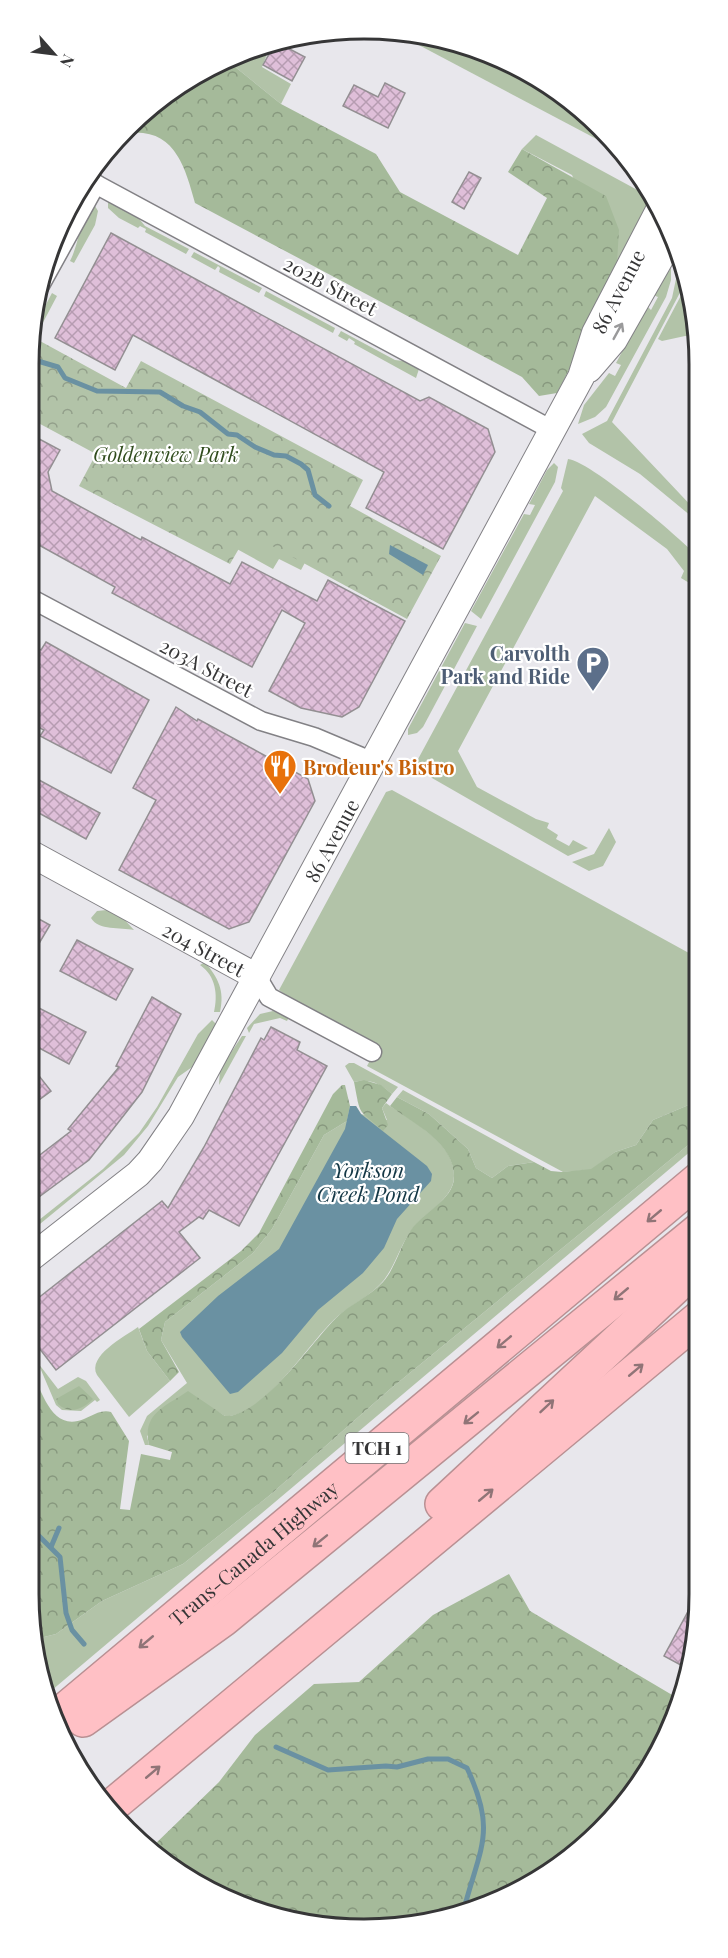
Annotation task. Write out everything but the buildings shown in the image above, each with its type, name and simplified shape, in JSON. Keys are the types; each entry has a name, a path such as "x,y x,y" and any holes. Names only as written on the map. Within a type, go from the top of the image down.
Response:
{"highway":[{"name":"Trans-Canada Highway","path":"62,1713 689,1187"},
{"path":"69,1730 224,1619 689,1238"},
{"path":"198,1734 689,1274"},
{"path":"115,1803 689,1326"}],"street":[{"name":"202B Street","path":"94,183 552,430"},
{"name":"86 Avenue","path":"39,1251 138,1174 150,1161 198,1086 371,761 582,377 596,333 662,236"},
{"name":"203A Street","path":"39,603 261,721 314,737 371,761"},
{"name":"204 Street","path":"39,858 257,977 269,997 372,1052"}],"green space":[{"path":"416,43 468,56 508,73 562,106 600,141"},
{"path":"267,54 262,67 291,84 281,104 235,66"},
{"path":"235,66 281,104 376,154 400,192 518,255 547,198 508,172 522,149 606,196 619,230 616,279 557,393 539,396 522,377 195,203 187,176 175,153 167,143 144,133 135,133 183,94"},
{"path":"536,135 638,191 649,209 616,279 572,175 522,149"},
{"path":"108,202 136,215 145,226 189,249 186,254 145,232 146,229 140,226 138,228 119,218 108,208"},
{"path":"95,206 98,211 95,225 74,263 70,261 82,225"},
{"path":"194,252 262,288 259,293 219,272 218,266 215,270 191,257"},
{"path":"671,268 671,280 666,297 606,407 595,417 578,424 584,405 609,373 615,376 621,365 616,363 647,306 651,310 658,297 653,295"},
{"path":"676,279 681,291 612,422 689,504 689,514 640,474 589,443 582,434 607,421 672,298"},
{"path":"266,291 335,328 333,333 264,296"},
{"path":"52,293 57,296 42,325 44,308"},
{"path":"681,295 687,336 662,341 658,339"},
{"path":"341,331 395,360 420,366 416,378 354,344 355,342 349,338 347,341 338,336"},
{"name":"Goldenview Park","path":"40,341 126,388 141,361 363,480 350,506 441,556 407,619 248,533 230,564 79,486 96,454 39,423"},
{"path":"568,459 579,463 614,486 689,548 689,583 681,578 684,571 667,549 595,496 458,751 477,787 536,819 549,823 547,828 558,835 556,839 569,846 573,840 588,848 568,856 432,778 417,761 563,491 561,488"},
{"path":"554,463 558,467 555,482 481,619 471,611 524,514 530,515 535,505 529,504 547,470"},
{"path":"239,525 309,555 301,570 279,559 273,569 226,543"},
{"path":"465,623 477,626 423,727 417,733 408,735 408,729"},
{"path":"392,790 689,953 689,1105 653,1120 636,1145 615,1152 591,1170 563,1172 367,1066 377,1047 299,1005 279,990 386,792"},
{"path":"609,828 616,842 603,866 589,871 572,862 594,854"},
{"path":"107,910 122,917 134,930 104,927 91,918 97,911"},
{"path":"205,962 214,973 221,991 220,1012 214,1012 216,999 213,980 200,965"},
{"path":"273,1011 289,1017 287,1021 280,1018 254,1024 249,1033 247,1028 260,1014"},
{"path":"212,1020 216,1024 195,1065 178,1077 148,1126 124,1155 39,1225 39,1220 103,1169 139,1133 157,1107 198,1034"},
{"path":"242,1036 246,1036 219,1085 220,1069"},
{"path":"354,1063 398,1087 392,1094 374,1083 354,1082 345,1066"},
{"path":"364,1080 381,1085 392,1094 382,1108 388,1125 383,1131 359,1107 354,1082"},
{"path":"345,1085 350,1106 347,1121 324,1135 272,1229 253,1253 165,1322 161,1340 179,1372 170,1381 147,1351 139,1329 241,1251 259,1233 333,1094"},
{"path":"403,1090 534,1162 508,1166 492,1178 476,1168 468,1149 429,1114 397,1097"},
{"path":"397,1097 429,1114 468,1149 476,1168 492,1178 508,1166 534,1162 551,1171 591,1169 615,1152 636,1145 653,1120 689,1105 689,1144 389,1390 270,1495 183,1564 102,1601 56,1634 42,1637 39,1594 39,1388 49,1406 63,1420 72,1422 101,1412 111,1412 129,1441 120,1509 130,1510 141,1454 170,1460 172,1452 149,1445 149,1425 157,1412 188,1391 225,1416 239,1413 254,1405 285,1377 336,1318 383,1282 411,1230 449,1193 454,1178 453,1166 448,1155 441,1145 421,1127 390,1106"},
{"name":"Yorkson Creek Pond","path":"386,1103 429,1133 447,1152 454,1176 449,1192 413,1228 384,1280 368,1295 338,1316 286,1375 256,1404 240,1413 225,1416 195,1398 147,1436 149,1445 145,1445 140,1431 147,1416 187,1383 161,1340 165,1322 253,1253 272,1229 324,1135 347,1121 350,1106 356,1106 361,1114 387,1120 382,1108"},
{"path":"689,1144 689,1153 53,1689 42,1637 56,1634 102,1601 183,1564 270,1495 389,1390"},
{"path":"138,1327 147,1351 170,1381 129,1417 97,1375 95,1368 102,1354"},
{"path":"39,1364 58,1389 78,1377 86,1381 100,1400 97,1402 95,1400 81,1411 62,1410 56,1405"},
{"path":"79,1386 93,1399 89,1403 72,1410 58,1404 56,1399"},
{"path":"509,1574 530,1611 673,1695 655,1738 622,1792 594,1824 562,1852 508,1885 468,1902 427,1913 364,1919 301,1913 260,1902 201,1875 156,1843 219,1782 255,1735 314,1684 359,1682 433,1615"}],"water":[{"path":"390,545 428,565 423,575 389,554"},
{"name":"Yorkson Creek Pond","path":"350,1106 356,1106 361,1114 427,1166 432,1174 431,1181 397,1219 384,1248 363,1273 318,1310 282,1353 238,1392 230,1394 180,1332 218,1296 279,1249 345,1129"}],"waterway":[{"path":"39,361 58,367 65,378 97,391 160,392 183,406 200,412 228,434 237,435 255,447 274,455 286,456 301,464 308,470 315,495 329,506"},
{"path":"51,1547 59,1528"},
{"path":"39,1536 60,1557 66,1613 72,1630 84,1644"},
{"path":"276,1747 328,1770 397,1767 428,1759 448,1759 467,1768 481,1808 483,1839 466,1903"}],"place":[{"name":"Carvolth Park and Ride","path":"593,692"},
{"name":"Brodeur's Bistro","path":"280,795"}]}
